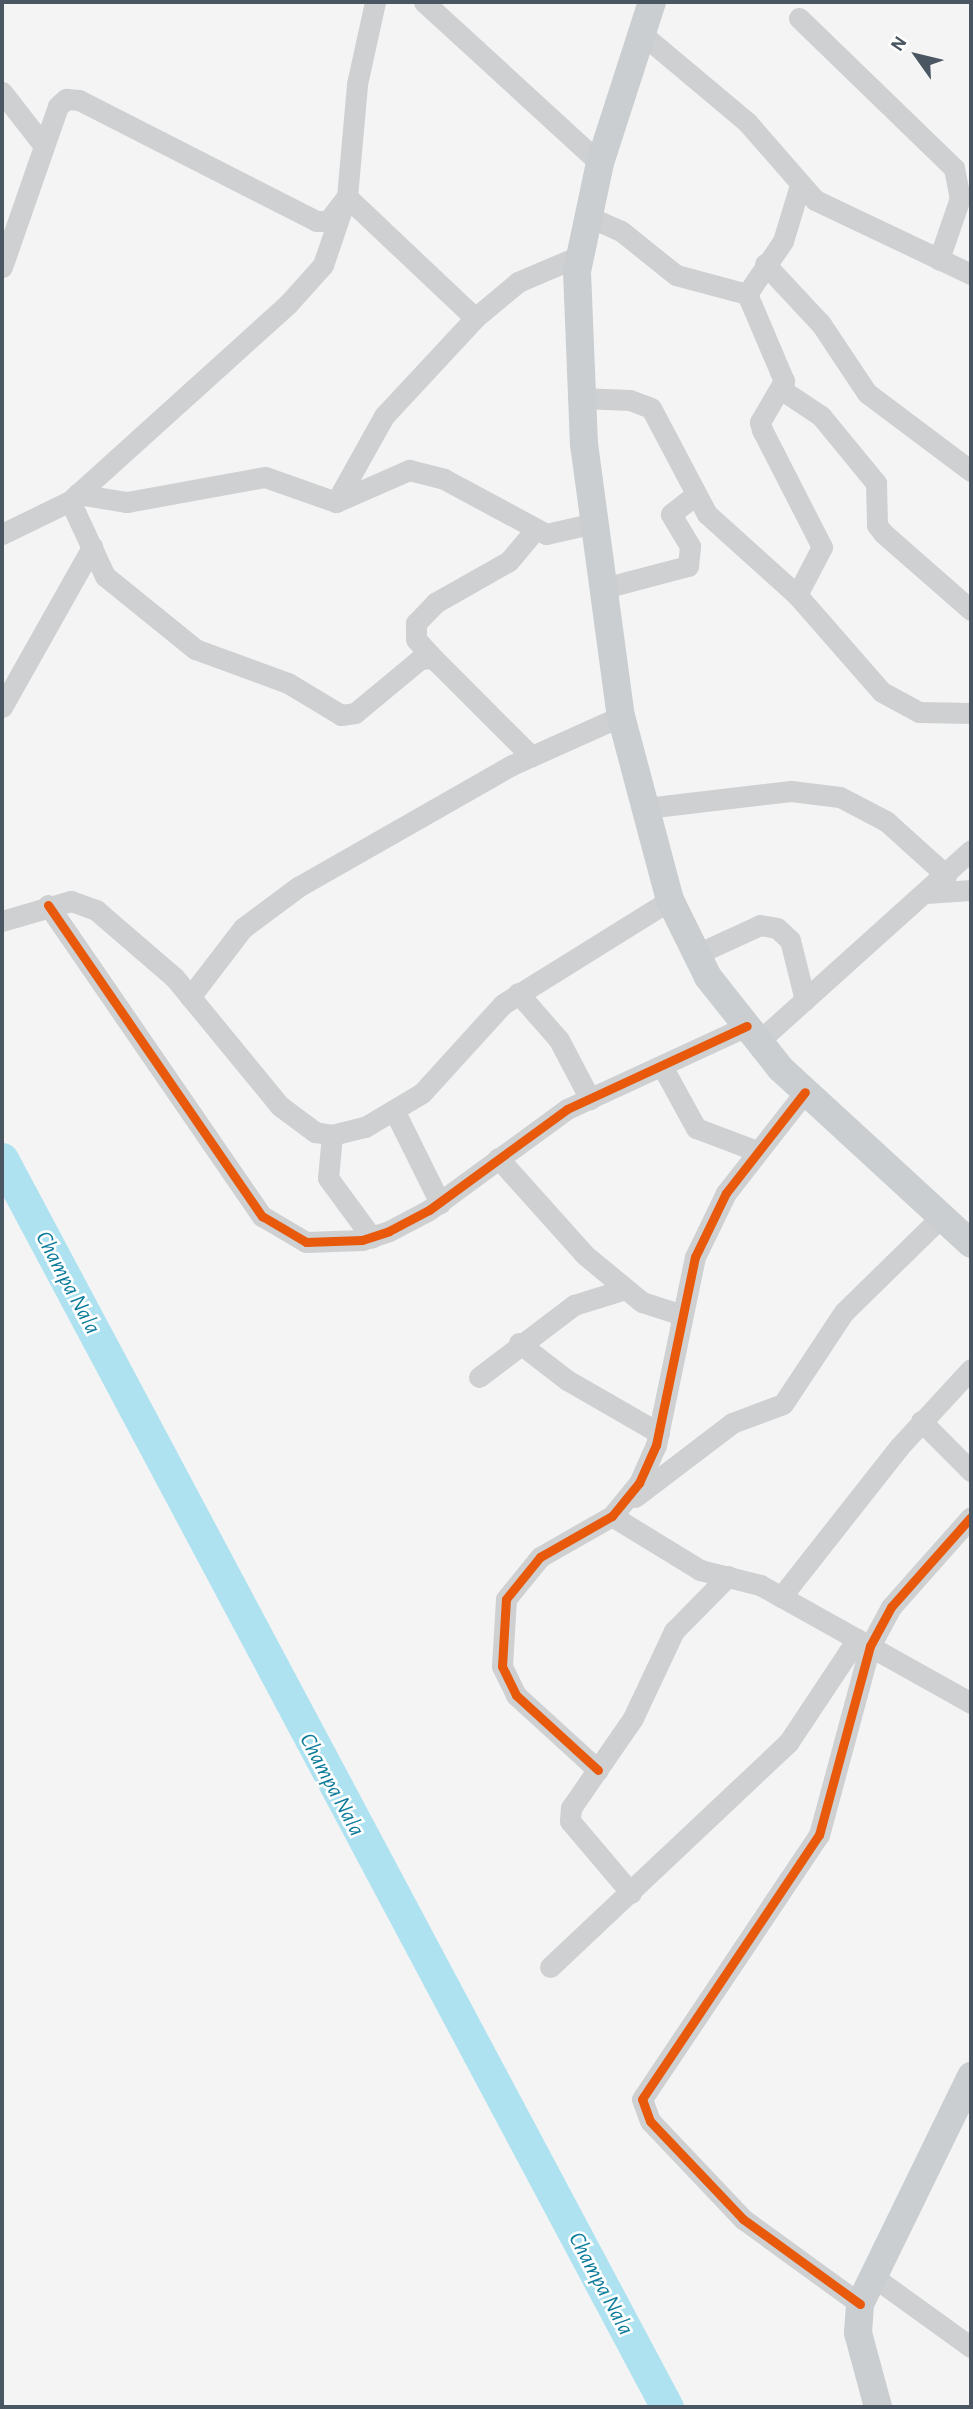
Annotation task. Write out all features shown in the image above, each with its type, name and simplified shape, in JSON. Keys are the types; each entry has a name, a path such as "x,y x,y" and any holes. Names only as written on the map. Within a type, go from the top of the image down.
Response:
{"main road":[{"path":"652,2 585,215 579,256 580,398 621,716 670,900 697,954 753,1034 805,1092 939,1219 971,1243"},
{"path":"878,2407 858,2333 860,2304 871,2275 971,2076"}],"street":[{"path":"2,534 73,498 315,277 344,204 357,84 375,2"},
{"path":"424,2 600,163"},
{"path":"799,18 954,168 960,198 939,259"},
{"path":"642,34 747,122 800,185 840,214 971,274"},
{"path":"2,92 44,146"},
{"path":"2,267 58,106 79,100 316,221 344,204"},
{"path":"747,294 783,241 800,185"},
{"path":"344,204 475,318"},
{"path":"585,215 621,231 676,275 747,294"},
{"path":"335,502 384,416 475,318 518,282 579,256"},
{"path":"765,264 821,324 867,393 971,471"},
{"path":"747,294 779,369 782,390 760,422 822,547 797,595"},
{"path":"782,390 821,416 876,482 877,525 883,533 971,610"},
{"path":"580,398 630,400 651,408 694,496 725,533 797,595 883,692 919,712 971,713"},
{"path":"73,498 128,502 265,477 335,502 385,477 426,472 534,531 561,533 594,523"},
{"path":"604,588 688,566 690,545 671,514 694,496"},
{"path":"73,498 92,547 117,589 195,649 288,683 341,715 355,713 420,659 433,658"},
{"path":"531,756 416,639 416,622 435,603 509,561 534,531"},
{"path":"2,707 92,547"},
{"path":"190,997 243,928 269,906 531,756 621,716"},
{"path":"646,808 791,791 840,797 886,821 946,875"},
{"path":"48,905 262,1216 306,1242 372,1238 440,1203 498,1158 590,1099 663,1066 753,1034 806,1000 971,850"},
{"path":"926,893 971,890"},
{"path":"2,921 48,905 71,901 96,910 154,957 280,1106 298,1122 332,1135 395,1112 422,1093 518,993 670,900"},
{"path":"697,954 760,925 777,928 790,940 806,1000"},
{"path":"518,993 559,1040 590,1099"},
{"path":"663,1066 695,1128 757,1152"},
{"path":"619,1510 659,1433 679,1314 712,1220 757,1152 805,1092"},
{"path":"395,1112 440,1203"},
{"path":"332,1135 328,1178 372,1238"},
{"path":"498,1158 568,1240 650,1307 679,1314"},
{"path":"598,1770 516,1695 502,1666 499,1633 506,1600 540,1557 619,1510 732,1423 783,1404 844,1312 939,1219"},
{"path":"479,1377 519,1343 574,1305 625,1289"},
{"path":"519,1343 567,1380 659,1433"},
{"path":"781,1597 921,1421 971,1369"},
{"path":"921,1421 971,1471"},
{"path":"619,1510 699,1570 728,1576 781,1597 971,1703"},
{"path":"550,1967 788,1743 906,1583 971,1517"},
{"path":"631,1893 570,1821 571,1808 633,1718 668,1640 728,1576"},
{"path":"860,2304 743,2219 650,2121 642,2099 819,1835 864,1643"},
{"path":"871,2275 971,2347"}],"waterway":[{"name":"Champa Nala","path":"2,1159 667,2407"}],"cycle path":[{"path":"48,905 262,1216 306,1242 362,1240 389,1231 429,1210 567,1109 747,1026"},
{"path":"598,1770 516,1695 502,1666 506,1599 540,1557 612,1516 639,1483 656,1445 695,1257 726,1193 805,1092"},
{"path":"860,2304 743,2219 650,2121 642,2099 819,1835 870,1646 891,1607 971,1517"}]}
